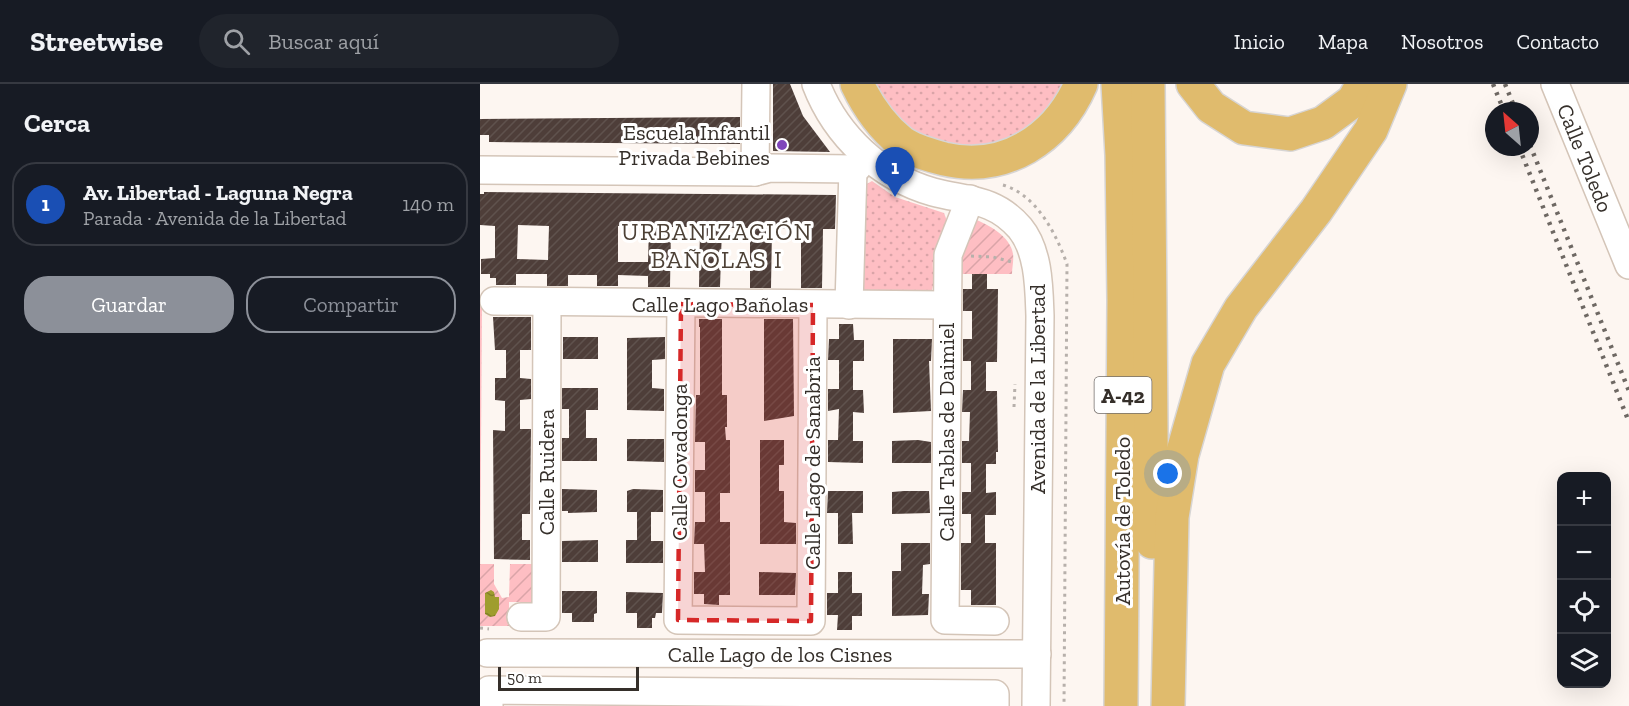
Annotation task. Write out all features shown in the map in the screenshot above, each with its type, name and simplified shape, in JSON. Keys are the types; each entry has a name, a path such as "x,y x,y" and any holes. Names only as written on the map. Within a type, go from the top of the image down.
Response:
{"highway":[{"path":"857,84 868,106 885,127 904,144 931,156 957,162 976,163 995,160 1024,150 1042,138 1073,102 1081,84"},
{"name":"Autovía de Toledo","path":"1118,84 1122,154 1124,289 1121,706"},
{"name":"Autovía de Toledo","path":"1148,84 1152,527 1150,706"},
{"path":"1193,84 1211,107 1244,128 1290,134 1323,123 1353,101 1363,84"},
{"path":"1168,706 1172,517 1182,455 1208,364 1241,308 1316,211 1371,130 1390,84"}],"street":[{"path":"755,172 756,84"},
{"name":"Avenida de la Libertad","path":"816,84 834,117 851,140 860,162 934,192 987,203 1005,214 1020,228 1027,240 1036,270 1040,316 1036,706"},
{"name":"Calle Toledo","path":"1555,84 1629,265"},
{"path":"480,170 755,172 770,168 860,162 849,305"},
{"name":"Calle Tablas de Daimiel","path":"970,199 948,255 945,620 995,621"},
{"name":"Calle Lago Bañolas","path":"494,301 946,305"},
{"name":"Calle Ruidera","path":"521,617 546,617 547,302"},
{"name":"Calle Covadonga","path":"681,304 678,620 811,621"},
{"name":"Calle Lago de Sanabria","path":"811,621 813,304"},
{"name":"Calle Lago de los Cisnes","path":"487,653 1037,654"},
{"path":"489,706 489,690 995,694 995,706"}],"path":[{"path":"948,255 993,257 1017,262"}],"highlighted area":[{"path":"681,304 813,305 811,621 678,620"}],"shaded area":[{"path":"868,84 1071,84 1020,139 947,150 901,127"},
{"path":"872,181 895,197 944,213 947,221 934,256 932,290 925,293 863,293 865,185"},
{"path":"974,219 992,228 1008,242 1013,254 1012,274 955,274"},
{"path":"480,307 482,307 480,591"},
{"path":"480,564 494,564 494,584 502,598 509,597 510,564 534,564 534,602 509,602 509,626 480,626"}],"water":[{"path":"491,590 495,597 499,597 499,609 495,616 490,617 485,614 485,593"}],"building":[{"path":"773,84 790,84 803,116 830,152 773,151"},
{"path":"740,117 740,144 489,142 489,135 480,135 480,119"},
{"path":"484,192 836,195 835,229 823,229 822,288 801,288 801,229 772,228 771,288 750,288 750,228 722,228 720,287 699,287 700,227 671,227 670,287 648,287 648,276 618,275 618,286 597,286 597,275 568,275 568,286 547,286 547,274 516,274 516,285 496,285 496,278 490,278 490,274 481,274 481,259 495,258 495,226 480,225 480,194","holes":["518,225 549,226 548,260 517,259","618,226 649,227 648,262 618,262"]},
{"path":"972,274 987,274 987,289 998,289 997,362 986,362 986,391 997,391 998,452 996,452 996,464 986,464 986,493 996,492 996,515 985,515 985,543 996,543 996,605 971,605 971,590 961,590 961,543 971,543 971,514 962,514 962,492 971,492 971,463 962,463 962,441 969,441 970,412 962,412 963,390 971,390 971,361 963,361 963,339 972,339 972,311 963,311 963,289 972,289"},
{"path":"493,317 531,317 531,350 520,350 520,378 531,379 531,399 520,400 520,429 531,429 530,514 522,514 522,540 530,540 530,560 494,559 493,430 505,431 505,401 495,400 495,378 506,378 506,350 495,350"},
{"path":"699,319 722,319 722,395 727,395 727,427 725,427 726,440 730,440 730,493 720,493 720,522 730,522 730,595 719,595 719,605 704,604 704,594 694,594 694,572 705,572 704,544 694,544 695,522 705,522 705,492 695,492 695,470 705,470 705,442 695,442 696,395 700,395"},
{"path":"764,319 793,319 794,416 764,421"},
{"path":"839,324 853,324 854,340 864,340 864,361 853,361 853,390 863,390 864,413 853,412 853,441 863,441 863,463 828,462 828,440 838,440 839,409 828,411 828,389 839,389 839,360 828,360 829,339 839,339"},
{"path":"563,337 598,337 598,359 563,359"},
{"path":"665,337 665,359 652,360 652,388 664,389 664,411 627,410 627,338"},
{"path":"893,339 932,339 931,361 929,361 931,411 893,413"},
{"path":"562,388 598,388 598,410 586,410 586,438 597,438 597,461 562,461 562,438 569,438 569,409 562,409"},
{"path":"627,439 664,439 664,462 627,461"},
{"path":"760,440 784,440 784,465 779,465 779,491 784,491 784,522 796,523 796,544 760,544"},
{"path":"892,441 931,442 931,463 892,463"},
{"path":"562,489 597,490 597,512 568,513 568,511 562,511"},
{"path":"633,489 663,490 663,512 651,512 651,541 663,541 663,563 626,563 626,540 637,540 637,512 627,512 627,491"},
{"path":"828,491 863,491 863,513 852,513 853,544 838,544 838,513 827,513"},
{"path":"929,491 930,513 892,514 892,492"},
{"path":"598,540 598,562 562,562 562,541"},
{"path":"901,543 930,543 930,564 923,565 922,594 929,594 928,615 892,616 892,571 901,571"},
{"path":"759,572 796,573 795,595 759,595"},
{"path":"838,572 852,572 852,593 862,593 862,616 852,616 852,630 837,630 838,615 827,615 827,593 838,593"},
{"path":"562,591 597,591 597,613 594,614 594,622 572,622 572,613 562,613"},
{"path":"626,592 663,593 662,613 656,613 655,618 652,618 652,628 637,628 637,613 626,613"}],"railway":[{"path":"1493,84 1500,102"},
{"path":"1505,84 1512,102"},
{"path":"1523,156 1629,422"},
{"path":"1534,156 1629,391"}],"place":[{"name":"Escuela Infantil Privada Bebines","path":"782,145"},
{"name":"Av. Libertad - Laguna Negra","path":"895,197"}],"district":[{"name":"URBANIZACIÓN BAÑOLAS I","path":"717,245"}]}
